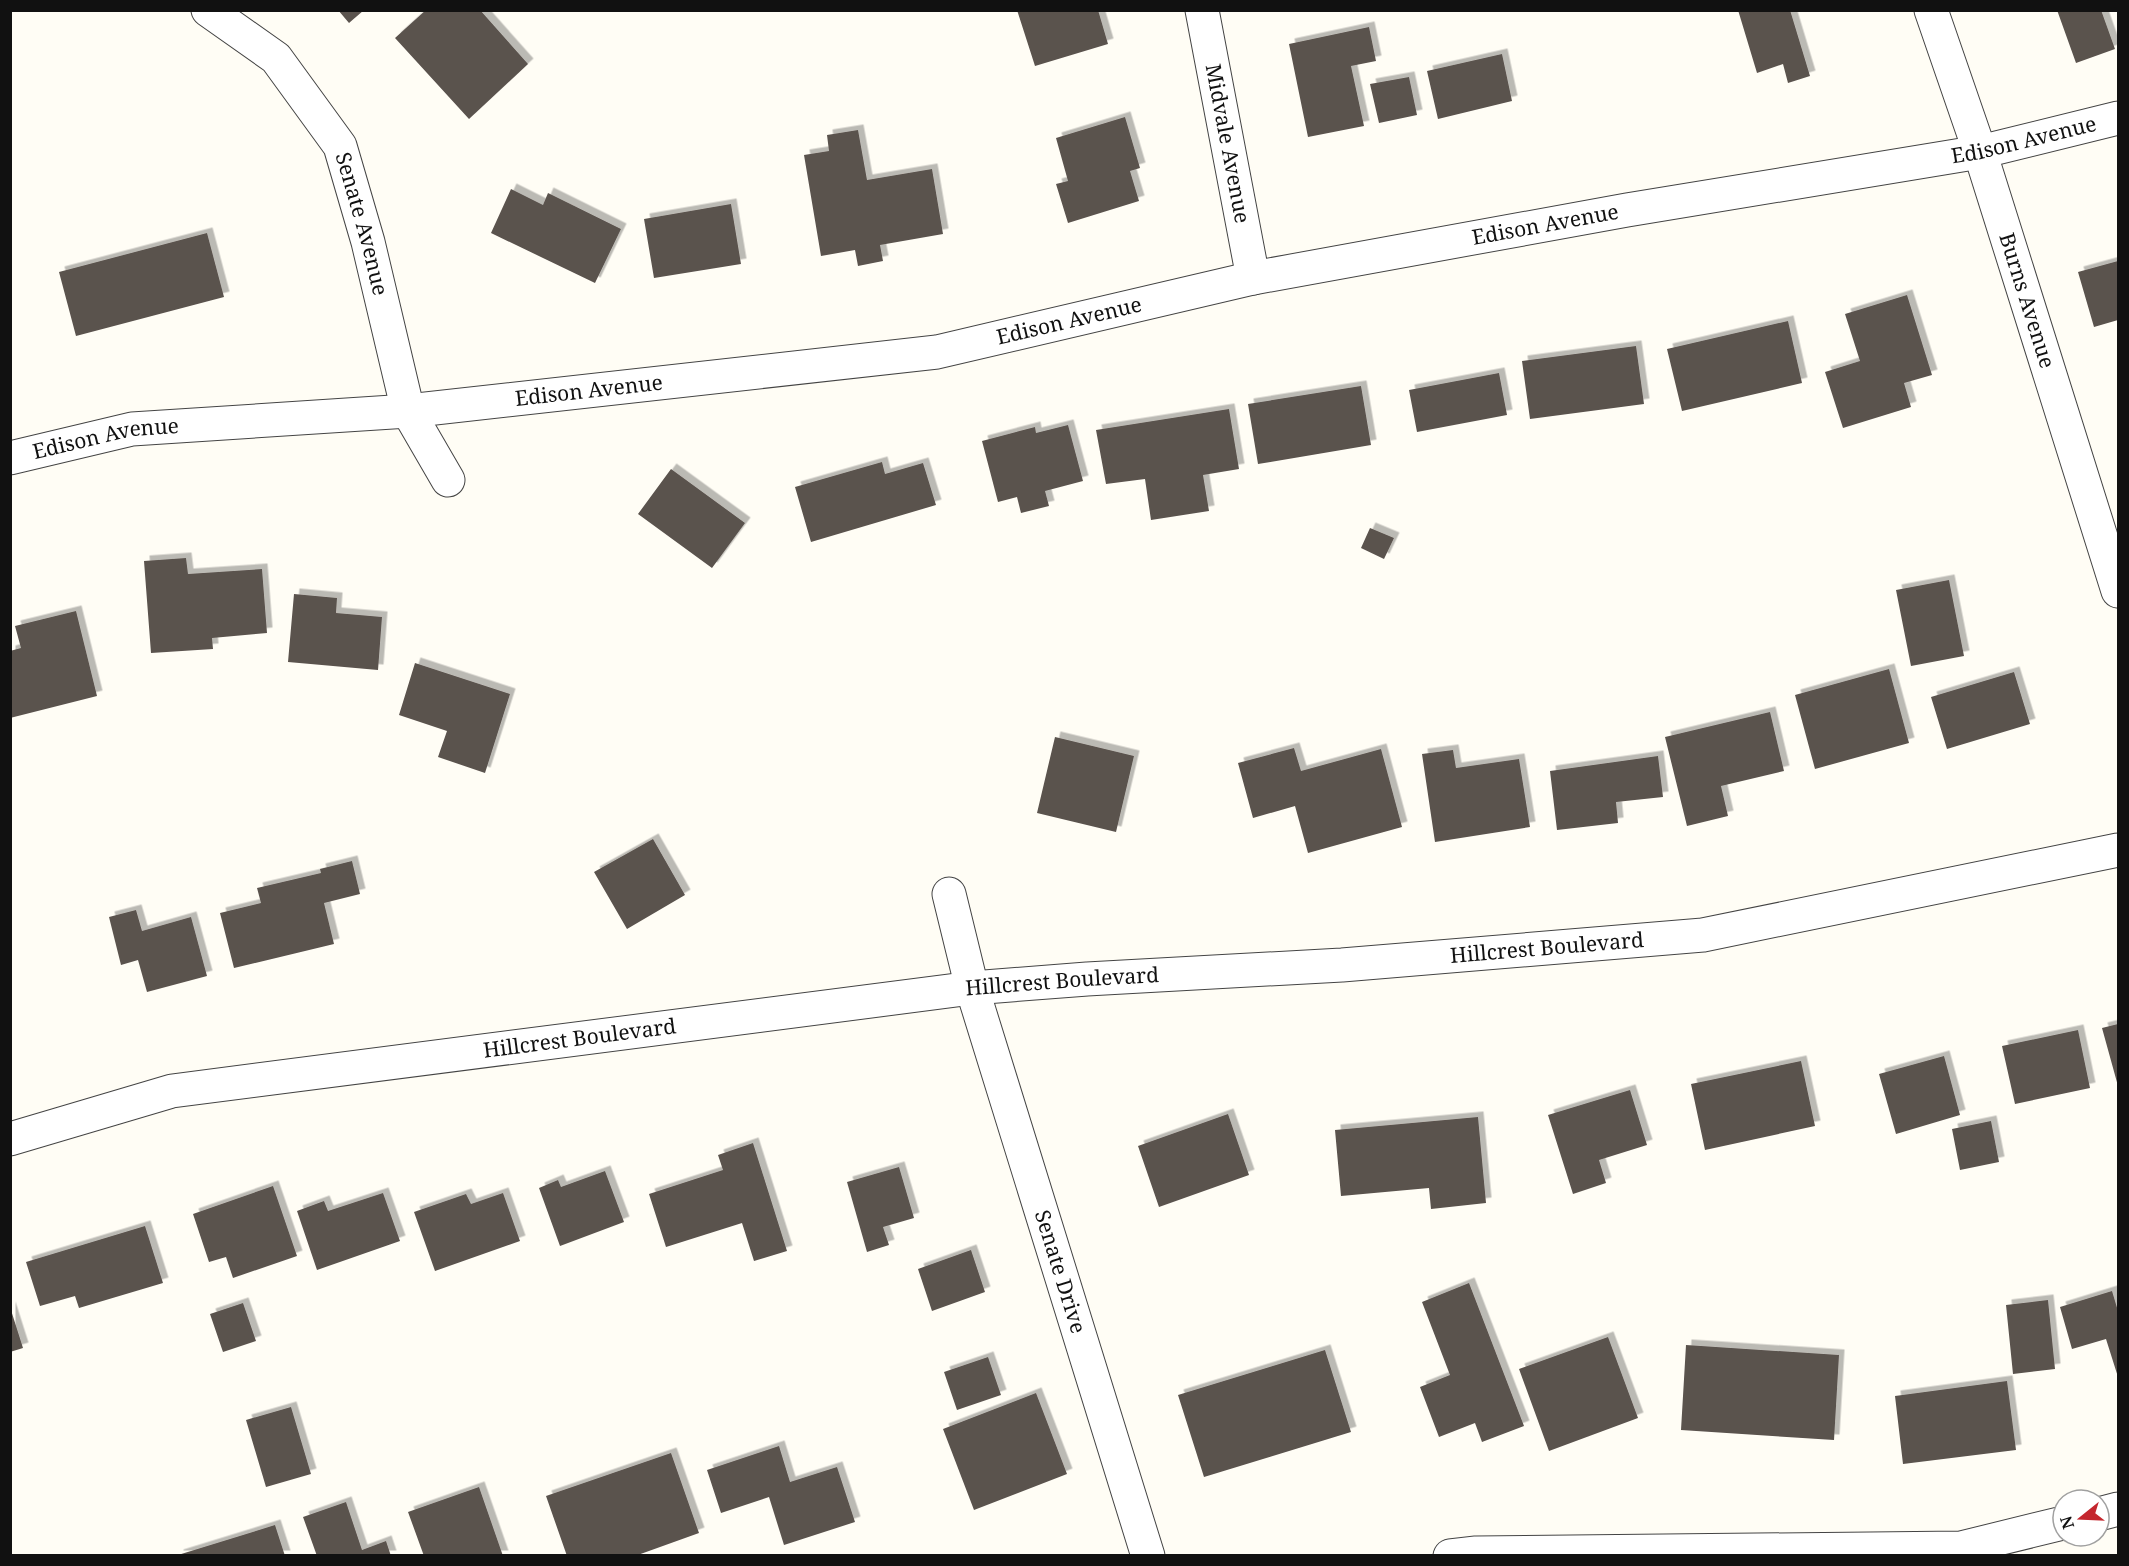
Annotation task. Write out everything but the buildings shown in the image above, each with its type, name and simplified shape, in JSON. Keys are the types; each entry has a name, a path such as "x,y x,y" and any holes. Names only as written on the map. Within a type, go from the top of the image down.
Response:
{"street":[{"name":"Senate Avenue","path":"208,10 276,58 340,146 368,242 408,411 448,480"},
{"name":"Midvale Avenue","path":"1202,10 1253,278"},
{"name":"Burns Avenue","path":"1931,10 1980,152 2118,591"},
{"name":"Edison Avenue","path":"10,458 132,429 408,411 937,352 1253,278 1627,210 1980,152 2118,118"},
{"name":"Hillcrest Boulevard","path":"10,1139 172,1091 972,988 1087,979 1342,965 1703,935 2118,850"},
{"path":"949,894 972,988"},
{"name":"Senate Drive","path":"972,988 1148,1556"},
{"path":"1450,1556 1476,1553 1963,1552 2051,1526"}]}
